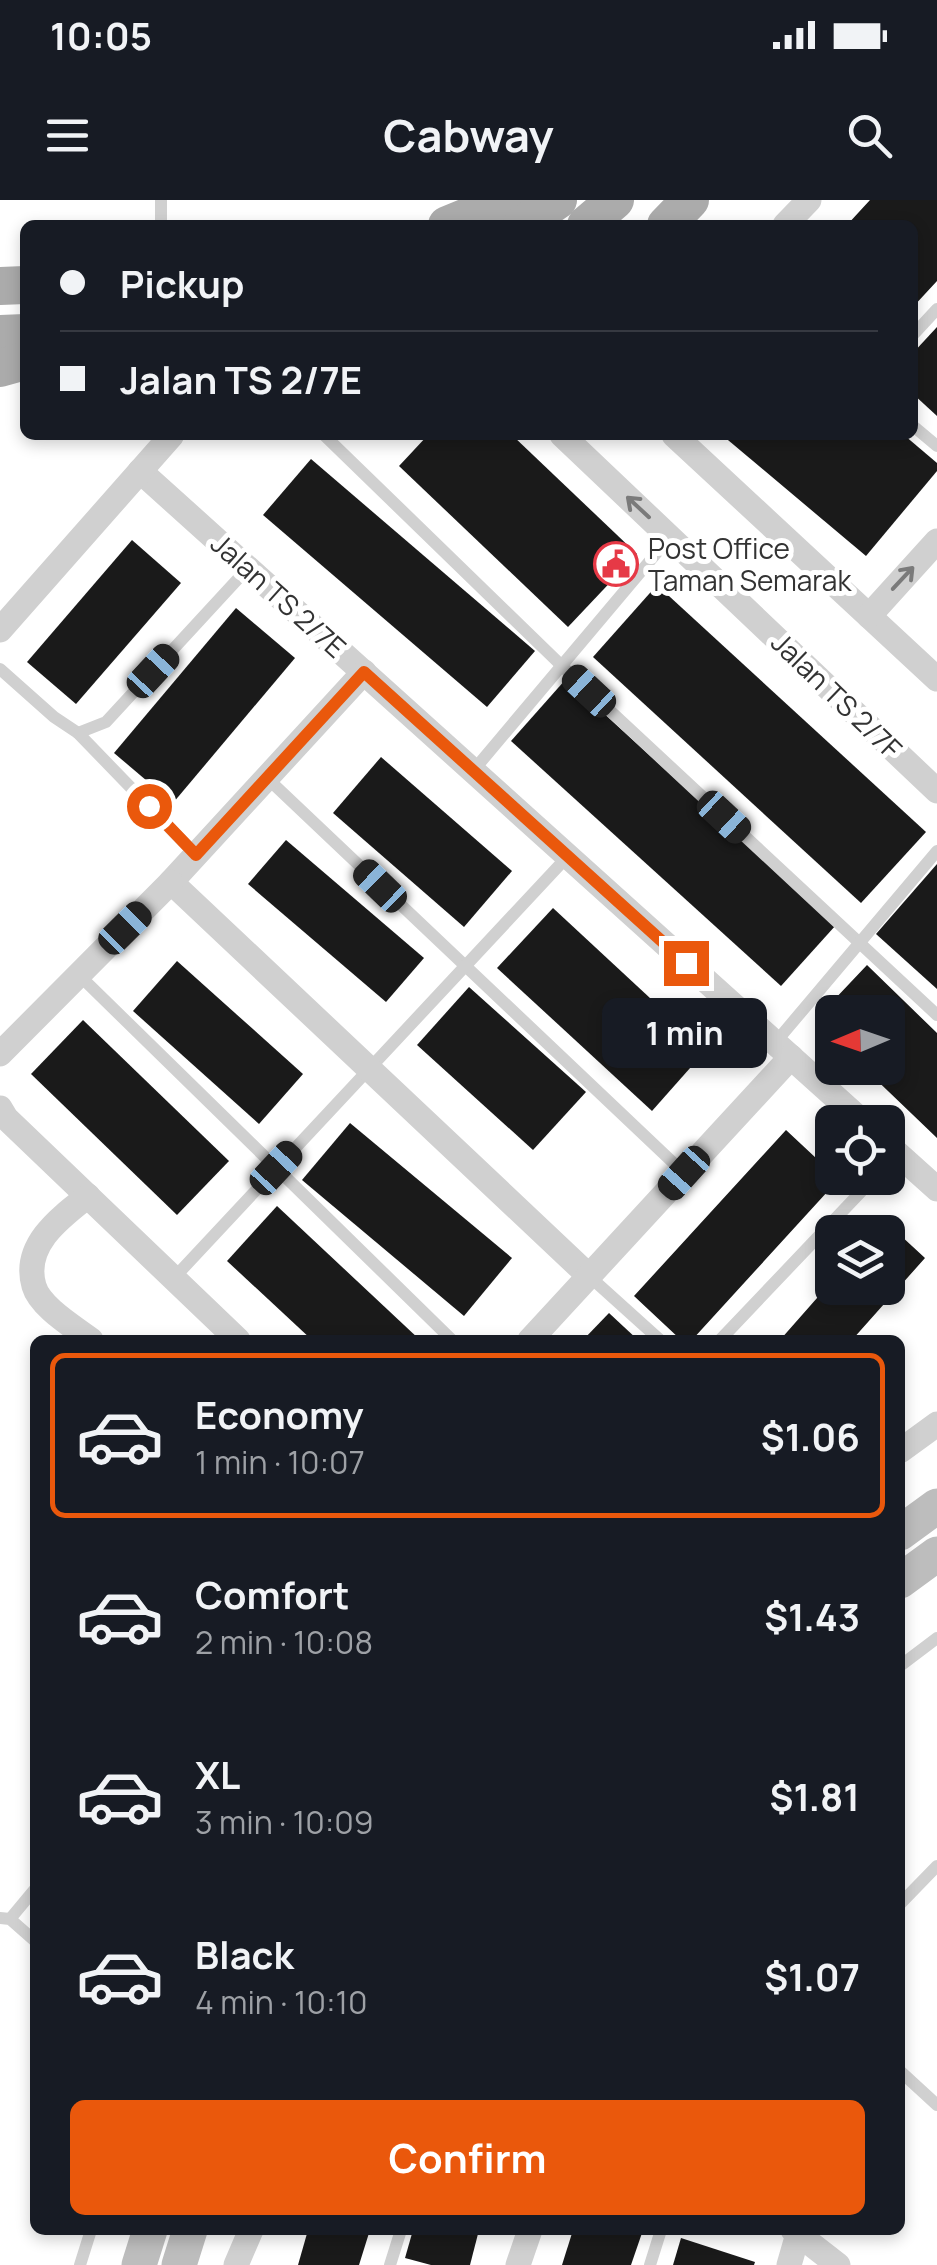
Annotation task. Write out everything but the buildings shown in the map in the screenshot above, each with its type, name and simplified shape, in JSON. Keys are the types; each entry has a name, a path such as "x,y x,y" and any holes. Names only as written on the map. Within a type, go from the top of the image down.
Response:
{"main road":[{"path":"465,220 558,200"},
{"path":"592,220 616,200"},
{"path":"671,220 690,200"}],"street":[{"path":"790,220 810,200"},
{"path":"0,630 167,440"},
{"name":"Jalan TS 2/7F","path":"567,440 937,791"},
{"path":"679,440 937,679"},
{"name":"Jalan TS 2/7E","path":"140,470 844,1105"},
{"path":"868,616 937,541"},
{"path":"0,1054 172,882 364,672"},
{"path":"172,882 589,1276"},
{"path":"535,1335 684,1173 783,1050"},
{"path":"0,1108 233,1335"},
{"path":"905,1165 937,1189"},
{"path":"85,1335 51,1308 34,1288 33,1260 50,1226 88,1196"},
{"path":"905,1447 937,1424"},
{"path":"905,1529 937,1506"},
{"path":"905,1577 937,1554"},
{"path":"140,2265 149,2235"},
{"path":"178,2265 188,2235"},
{"path":"236,2265 249,2235"},
{"path":"518,2265 528,2235"},
{"path":"789,2265 795,2235"},
{"path":"800,2235 838,2265"}],"lane":[{"path":"918,330 937,309"},
{"path":"329,440 562,666 937,1016"},
{"path":"474,771 670,537"},
{"path":"78,733 106,722 248,568"},
{"path":"0,669 78,733 196,855"},
{"path":"267,778 684,1173"},
{"path":"783,1050 859,943 937,850"},
{"path":"174,1278 568,856"},
{"path":"78,974 447,1335"},
{"path":"725,1335 858,1195"},
{"path":"589,1276 654,1335"},
{"path":"905,1662 937,1638"},
{"path":"905,1899 937,1866"},
{"path":"30,1893 5,1918 30,1936"},
{"path":"905,2076 937,2105"},
{"path":"80,2265 89,2235"},
{"path":"390,2265 399,2235"},
{"path":"650,2265 659,2235"}],"place":[{"name":"Post Office Taman Semarak","path":"616,564"}],"route":[{"path":"149,806 196,855 364,672 686,963"}]}
